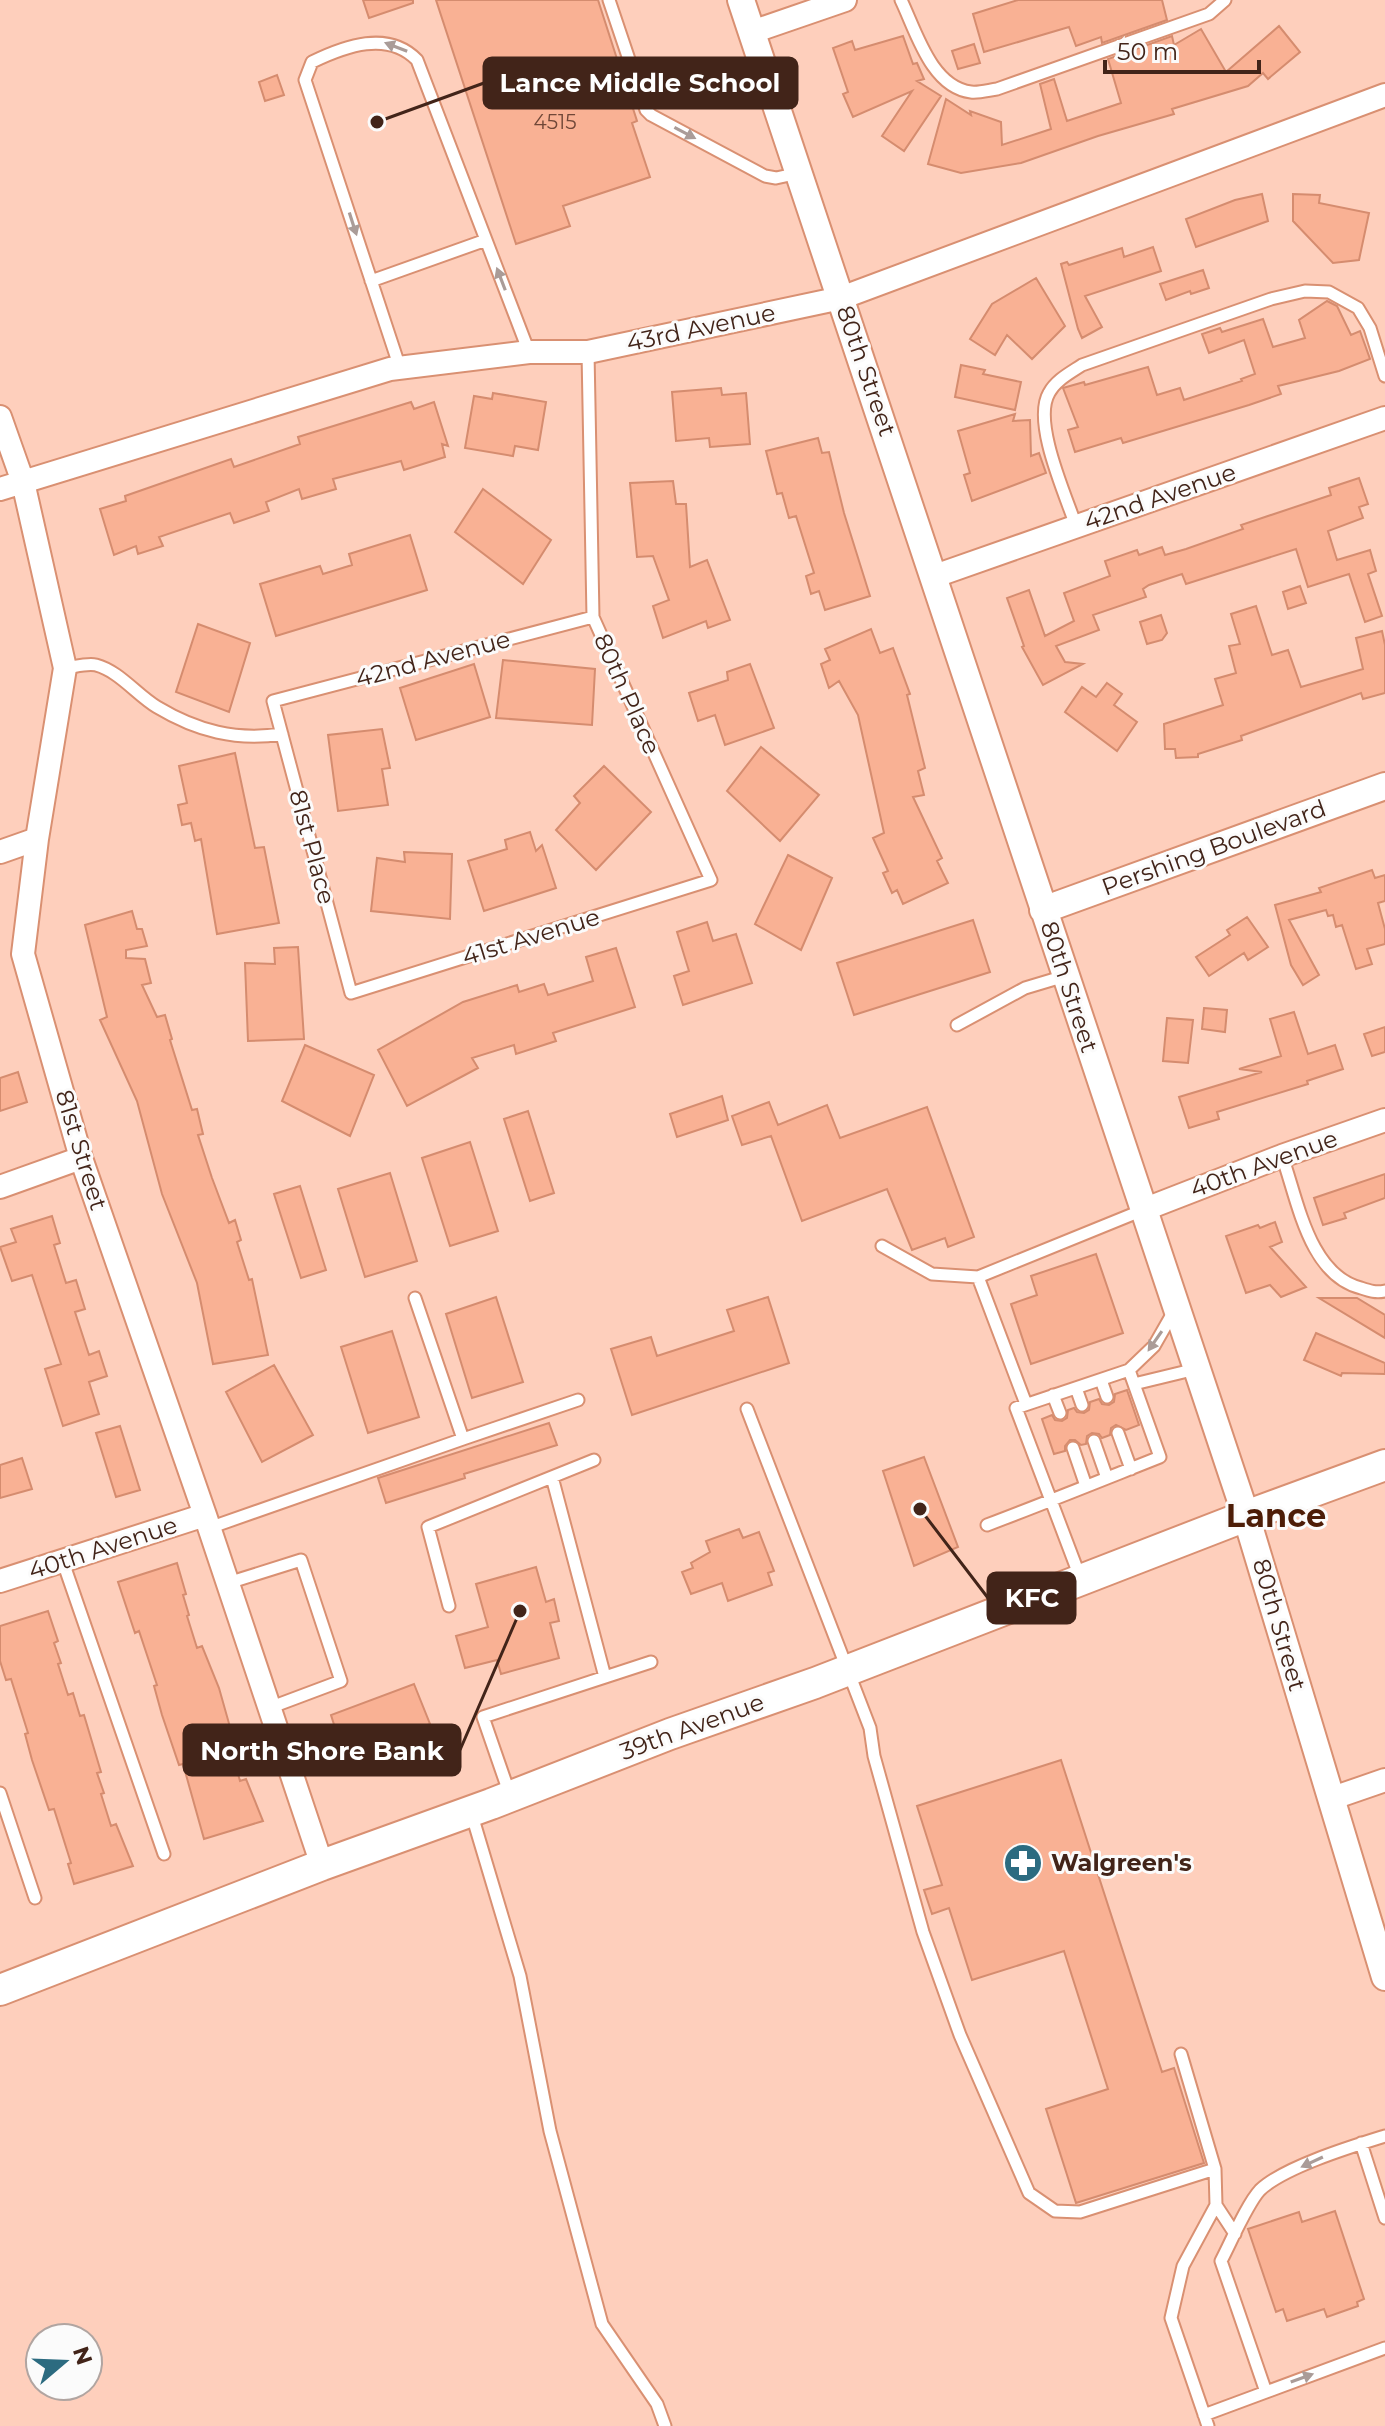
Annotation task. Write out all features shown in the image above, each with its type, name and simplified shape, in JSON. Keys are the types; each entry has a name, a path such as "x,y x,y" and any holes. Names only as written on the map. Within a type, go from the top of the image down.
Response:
{"main road":[{"name":"39th Avenue","path":"0,1990 322,1865 847,1671 1385,1465"}],"street":[{"name":"80th Street","path":"741,0 1246,1516 1385,1977"},
{"path":"752,32 845,0"},
{"name":"43rd Avenue","path":"0,489 400,368 529,352 588,352 841,298 1385,95"},
{"name":"81st Street","path":"0,417 23,482 65,668 37,839 23,954 81,1158 322,1865"},
{"name":"42nd Avenue","path":"935,576 1385,418"},
{"name":"Pershing Boulevard","path":"1043,910 1385,786"},
{"path":"0,852 37,839"},
{"name":"40th Avenue","path":"1143,1210 1385,1120"},
{"path":"0,1187 81,1158"},
{"name":"40th Avenue","path":"0,1581 207,1522"},
{"path":"1330,1799 1385,1780"}],"lane":[{"path":"609,0 640,95 651,115 765,176 776,178 799,173"},
{"path":"901,0 934,69 955,87 972,92 997,89 1209,14 1225,0"},
{"path":"400,368 305,80 312,62 376,41 406,49 417,60 529,352"},
{"path":"371,281 486,240"},
{"path":"1076,526 1043,419 1047,395 1059,380 1082,365 1271,299 1305,291 1329,292 1358,308 1370,328 1385,376"},
{"name":"80th Place","path":"588,352 593,617 711,880"},
{"name":"42nd Avenue","path":"273,701 593,617"},
{"path":"65,668 94,665 112,673 155,706 199,729 258,738 282,734"},
{"name":"81st Place","path":"273,701 351,993"},
{"name":"41st Avenue","path":"351,993 711,880"},
{"path":"957,1025 1025,988 1065,976"},
{"path":"1282,1156 1315,1251 1328,1270 1354,1287 1377,1293 1385,1291"},
{"path":"882,1246 932,1274 978,1277 1143,1210"},
{"path":"978,1277 1026,1404"},
{"path":"415,1298 463,1439"},
{"path":"1081,1581 1016,1408 1129,1370 1154,1346 1176,1307"},
{"path":"1134,1384 1197,1369"},
{"path":"987,1525 1160,1457 1129,1370"},
{"path":"1101,1380 1107,1397"},
{"path":"1076,1388 1082,1405"},
{"path":"1053,1395 1060,1413"},
{"path":"207,1522 578,1400"},
{"path":"747,1409 870,1728 874,1756 923,1932 960,2035 1029,2193 1055,2211 1080,2212 1215,2169"},
{"path":"1118,1433 1131,1469"},
{"path":"1094,1441 1107,1478"},
{"path":"1073,1448 1086,1486"},
{"path":"449,1606 428,1527 594,1460"},
{"path":"552,1477 605,1677"},
{"path":"228,1583 301,1560 331,1650 341,1681 269,1708"},
{"path":"63,1562 164,1854"},
{"path":"511,1797 483,1717 651,1662"},
{"path":"0,1793 35,1898"},
{"path":"471,1811 520,1976 550,2131 602,2324 657,2404 665,2426"},
{"path":"1181,2054 1215,2169 1216,2205 1183,2266 1171,2318 1206,2421 1266,2392 1385,2348"},
{"path":"1266,2392 1221,2261 1259,2191 1276,2179 1332,2153 1385,2136"},
{"path":"1361,2143 1385,2218"},
{"path":"1216,2205 1235,2234"}],"building":[{"path":"363,0 413,0 413,3 369,18"},
{"path":"436,0 598,0 637,121 632,123 650,177 563,206 570,226 516,244"},
{"path":"1018,0 1162,0 1167,20 1102,43 1101,37 1076,46 1069,27 984,52 973,14"},
{"path":"1279,26 1300,52 1268,79 1263,73 1248,86 1172,109 1174,114 1021,163 961,173 928,164 946,99 971,115 970,111 1001,122 1002,145 1051,129 1040,84 1054,79 1067,121 1121,103 1108,59 1172,36 1174,45 1201,29 1226,72"},
{"path":"903,36 913,64 917,63 924,79 917,81 941,96 904,151 882,136 912,91 853,117 843,94 848,92 833,48 852,41 855,50"},
{"path":"974,44 980,63 958,69 952,51"},
{"path":"277,75 284,95 265,101 259,82"},
{"path":"1262,194 1268,221 1196,247 1186,219 1235,200"},
{"path":"1293,194 1320,195 1319,203 1369,213 1359,260 1333,263 1293,221"},
{"path":"1153,247 1161,271 1085,296 1102,327 1082,338 1061,264 1067,262 1069,265 1122,248 1124,257"},
{"path":"1203,270 1209,288 1166,300 1160,284"},
{"path":"1036,278 1065,326 1032,359 1007,335 995,355 970,339 992,304"},
{"path":"1327,301 1337,306 1351,335 1360,331 1370,359 1339,371 1278,386 1281,394 1249,405 1123,443 1121,438 1075,452 1068,430 1078,427 1063,388 1148,367 1157,395 1180,388 1184,400 1242,381 1255,374 1244,340 1209,353 1202,334 1220,328 1222,332 1263,319 1273,347 1305,338 1299,320"},
{"path":"961,365 985,370 983,374 1021,382 1015,410 955,397"},
{"path":"721,388 722,395 746,393 750,444 710,447 709,438 676,441 672,392"},
{"path":"493,393 546,402 538,450 515,446 513,456 465,448 474,396 492,399"},
{"path":"411,402 414,409 434,402 448,446 442,444 445,457 404,470 401,461 333,479 336,489 302,499 299,489 266,502 269,511 234,523 230,513 159,537 163,546 138,554 136,546 114,555 100,509 126,501 125,496 231,459 234,467 300,444 298,437"},
{"path":"1015,414 1013,421 1030,420 1031,456 1039,453 1046,473 972,501 964,475 970,473 958,431"},
{"path":"818,438 822,453 829,452 870,596 825,610 819,591 811,594 806,576 814,573 796,516 789,518 782,493 777,494 766,451"},
{"path":"1359,478 1368,504 1359,507 1363,518 1328,531 1337,560 1370,550 1376,571 1368,574 1382,616 1365,622 1349,574 1308,587 1296,549 1186,584 1182,574 1149,585 1143,589 1146,597 1093,615 1099,630 1056,646 1065,662 1083,664 1043,685 1022,647 1007,598 1029,590 1045,636 1074,621 1064,593 1110,576 1105,561 1137,550 1139,555 1162,547 1165,555 1186,549 1243,529 1241,525 1331,495 1329,488"},
{"path":"673,481 676,504 686,504 690,567 707,560 730,620 708,628 706,621 663,638 653,606 669,600 653,556 637,557 630,483"},
{"path":"483,489 551,540 523,584 455,532"},
{"path":"410,535 427,590 276,636 260,584 320,566 323,574 352,565 349,554"},
{"path":"1300,586 1306,603 1288,609 1283,592"},
{"path":"1256,606 1272,655 1288,650 1301,687 1363,669 1356,638 1382,631 1385,693 1363,699 1361,693 1241,736 1242,740 1198,754 1198,757 1176,758 1175,749 1165,749 1164,724 1223,705 1215,679 1236,673 1229,646 1240,644 1231,614"},
{"path":"1161,615 1167,633 1162,640 1147,644 1140,622"},
{"path":"198,624 250,643 229,712 176,692"},
{"path":"871,629 880,653 893,648 910,694 907,695 925,768 918,771 924,795 913,797 942,858 937,861 948,883 903,904 897,890 892,893 883,873 888,871 873,838 884,833 858,715 839,681 829,688 821,664 830,660 825,649"},
{"path":"503,660 595,669 592,725 496,718"},
{"path":"474,664 490,717 416,740 400,688"},
{"path":"750,664 774,728 725,745 715,715 698,721 689,693 728,680 727,672"},
{"path":"1107,683 1122,694 1114,705 1137,722 1117,751 1065,712 1082,687 1096,697"},
{"path":"382,729 390,768 382,769 388,805 338,811 328,735"},
{"path":"761,747 819,795 780,841 727,791"},
{"path":"235,753 255,848 264,847 279,923 217,934 201,839 195,841 191,823 182,825 178,805 187,803 179,766"},
{"path":"604,766 651,812 596,870 556,830 580,803 574,796"},
{"path":"530,832 536,851 542,845 556,888 484,911 468,861 507,849 505,840"},
{"path":"404,852 452,854 450,919 371,911 377,858 405,862"},
{"path":"788,855 832,878 801,950 755,924"},
{"path":"1372,870 1375,878 1385,875 1385,901 1378,903 1385,929 1385,944 1367,949 1372,964 1356,969 1342,925 1336,927 1333,915 1328,916 1326,910 1289,920 1319,975 1303,985 1291,965 1275,905 1321,892 1319,888"},
{"path":"132,911 137,929 142,929 147,946 126,950 126,958 145,959 151,983 142,985 157,1017 165,1015 192,1110 197,1109 203,1134 198,1135 212,1178 229,1223 235,1220 241,1240 237,1242 249,1280 252,1279 268,1355 213,1364 197,1283 162,1194 137,1101 100,1020 107,1017 85,925"},
{"path":"1247,917 1268,947 1248,960 1244,953 1209,976 1196,957 1230,935 1227,930"},
{"path":"973,920 990,972 854,1015 837,963"},
{"path":"707,922 713,941 736,934 752,983 683,1005 674,976 689,971 677,932"},
{"path":"298,947 304,1039 248,1041 245,963 275,964 274,948"},
{"path":"616,948 635,1007 553,1033 556,1041 516,1054 514,1045 472,1058 478,1068 407,1106 378,1050 463,1002 517,985 519,992 544,984 548,995 593,981 586,957"},
{"path":"1204,1008 1227,1010 1225,1032 1202,1029"},
{"path":"1294,1012 1308,1054 1335,1045 1343,1069 1307,1081 1308,1084 1217,1112 1219,1119 1189,1128 1179,1097 1262,1072 1239,1069 1281,1056 1270,1019"},
{"path":"1167,1018 1193,1020 1188,1063 1163,1061"},
{"path":"1385,1027 1385,1052 1372,1056 1364,1034"},
{"path":"305,1045 374,1075 350,1136 282,1101"},
{"path":"18,1072 27,1102 0,1111 0,1078"},
{"path":"722,1096 728,1120 677,1137 670,1114"},
{"path":"769,1102 778,1125 827,1105 840,1138 927,1107 974,1237 948,1247 945,1238 912,1250 887,1189 802,1221 771,1136 742,1145 732,1116"},
{"path":"528,1111 554,1193 530,1201 504,1119"},
{"path":"470,1142 498,1231 450,1246 422,1158"},
{"path":"390,1173 417,1261 365,1277 338,1189"},
{"path":"1385,1174 1385,1198 1344,1213 1346,1218 1323,1225 1314,1198"},
{"path":"300,1186 326,1270 301,1278 274,1194"},
{"path":"52,1216 60,1243 54,1245 66,1283 76,1280 85,1309 75,1312 89,1355 99,1351 107,1376 89,1382 99,1414 63,1426 45,1369 61,1364 32,1275 12,1281 0,1247 16,1242 11,1229"},
{"path":"1275,1222 1282,1242 1270,1247 1306,1287 1281,1297 1270,1285 1246,1293 1226,1236"},
{"path":"1096,1254 1123,1333 1031,1364 1011,1304 1037,1295 1031,1276"},
{"path":"496,1297 523,1382 472,1398 446,1314"},
{"path":"768,1297 789,1363 632,1415 611,1349 651,1337 657,1356 734,1331 727,1310"},
{"path":"1319,1298 1357,1298 1385,1315 1385,1338"},
{"path":"392,1331 419,1417 368,1433 341,1347"},
{"path":"1316,1333 1385,1363 1385,1374 1342,1373 1341,1376 1304,1360"},
{"path":"274,1365 313,1435 262,1462 226,1392"},
{"path":"1127,1390 1139,1425 1126,1430 1116,1425 1111,1428 1110,1435 1102,1438 1092,1433 1087,1436 1086,1444 1070,1440 1065,1451 1054,1454 1042,1419 1052,1415 1055,1420 1062,1421 1067,1418 1068,1410 1074,1408 1084,1413 1089,1410 1090,1402 1099,1399 1102,1404 1109,1405 1114,1402 1115,1394"},
{"path":"549,1423 557,1445 464,1474 465,1478 386,1503 378,1478"},
{"path":"120,1426 140,1490 116,1497 96,1433"},
{"path":"924,1457 958,1547 914,1566 883,1471"},
{"path":"22,1458 32,1489 0,1498 0,1465"},
{"path":"739,1529 743,1538 759,1532 774,1571 768,1573 772,1585 728,1601 722,1583 691,1594 682,1572 693,1568 691,1563 710,1552 706,1541"},
{"path":"177,1563 186,1594 183,1595 187,1616 197,1648 202,1646 219,1688 240,1781 246,1779 263,1821 204,1839 183,1764 179,1765 162,1715 154,1686 157,1685 139,1631 135,1633 118,1582"},
{"path":"536,1567 546,1602 554,1599 559,1621 550,1623 559,1658 501,1674 497,1660 465,1668 456,1636 488,1627 476,1584"},
{"path":"48,1611 58,1641 54,1643 68,1695 73,1693 80,1716 84,1715 101,1772 97,1773 111,1826 116,1824 133,1866 74,1884 68,1864 71,1863 54,1809 49,1810 32,1760 25,1734 28,1733 11,1679 6,1680 0,1661 0,1626"},
{"path":"414,1684 430,1724 337,1758 330,1736 337,1734 331,1715"},
{"path":"1061,1760 1162,2072 1174,2068 1204,2163 1076,2203 1046,2109 1108,2089 1064,1951 972,1980 949,1908 932,1914 924,1890 942,1885 917,1806"},
{"path":"1335,2211 1364,2299 1357,2302 1358,2306 1327,2317 1324,2309 1287,2321 1283,2309 1276,2312 1248,2229 1299,2212 1302,2222"}],"place":[{"name":"Lance Middle School","path":"377,122"},
{"name":"KFC","path":"920,1509"},
{"name":"North Shore Bank","path":"520,1611"},
{"name":"Walgreen's","path":"1023,1863"}],"district":[{"name":"Lance","path":"1276,1516"}]}
